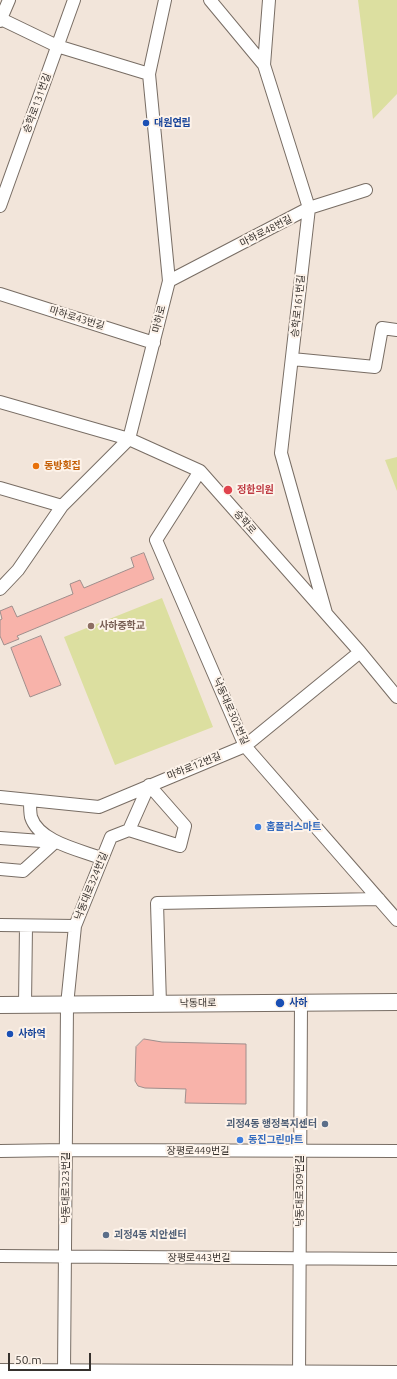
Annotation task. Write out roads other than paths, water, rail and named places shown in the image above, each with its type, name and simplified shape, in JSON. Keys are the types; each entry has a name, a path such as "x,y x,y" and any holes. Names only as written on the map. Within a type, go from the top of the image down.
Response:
{"main road":[{"name":"낙동대로","path":"0,1005 397,1002"},
{"path":"0,1372 64,1371 299,1376 397,1374"}],"street":[{"path":"9,0 0,20 57,46 149,74"},
{"name":"승학로131번길","path":"0,206 74,0"},
{"name":"마하로","path":"130,439 169,281 149,74 165,0"},
{"path":"210,0 264,65"},
{"name":"승학로161번길","path":"270,0 264,65 309,208 281,453 326,613"},
{"name":"마하로48번길","path":"169,281 309,208 366,190"},
{"name":"마하로43번길","path":"0,294 154,342"},
{"path":"292,359 375,367 382,328 397,330"},
{"name":"승학로","path":"0,402 130,439 200,471 360,652 397,697"},
{"path":"0,589 18,570 62,506 130,439"},
{"name":"낙동대로302번길","path":"200,471 156,540 245,746 397,920"},
{"path":"0,488 62,506"},
{"name":"마하로12번길","path":"0,797 99,807 245,746 360,652"},
{"path":"149,785 185,826 180,846 130,830 149,785"},
{"path":"30,801 31,817 38,828 55,842"},
{"name":"낙동대로324번길","path":"67,1005 75,926 101,858 111,837 130,830"},
{"path":"0,838 55,842 101,858"},
{"path":"0,869 24,871 55,842"},
{"path":"160,1004 157,903 379,899"},
{"path":"0,926 75,926"},
{"path":"25,1006 26,926"},
{"name":"낙동대로309번길","path":"299,1376 301,1002"},
{"name":"낙동대로323번길","path":"64,1371 67,1005"},
{"name":"장평로449번길","path":"0,1151 397,1151"},
{"name":"장평로443번길","path":"0,1256 397,1259"}],"place":[{"name":"대원연립","path":"146,123"},
{"name":"동방횟집","path":"36,466"},
{"name":"정한의원","path":"228,490"},
{"name":"사하중학교","path":"91,626"},
{"name":"홈플러스마트","path":"258,827"},
{"name":"사하","path":"280,1003"},
{"name":"사하역","path":"10,1034"},
{"name":"괴정4동 행정복지센터","path":"325,1124"},
{"name":"동진그린마트","path":"240,1140"},
{"name":"괴정4동 치안센터","path":"106,1235"}]}
